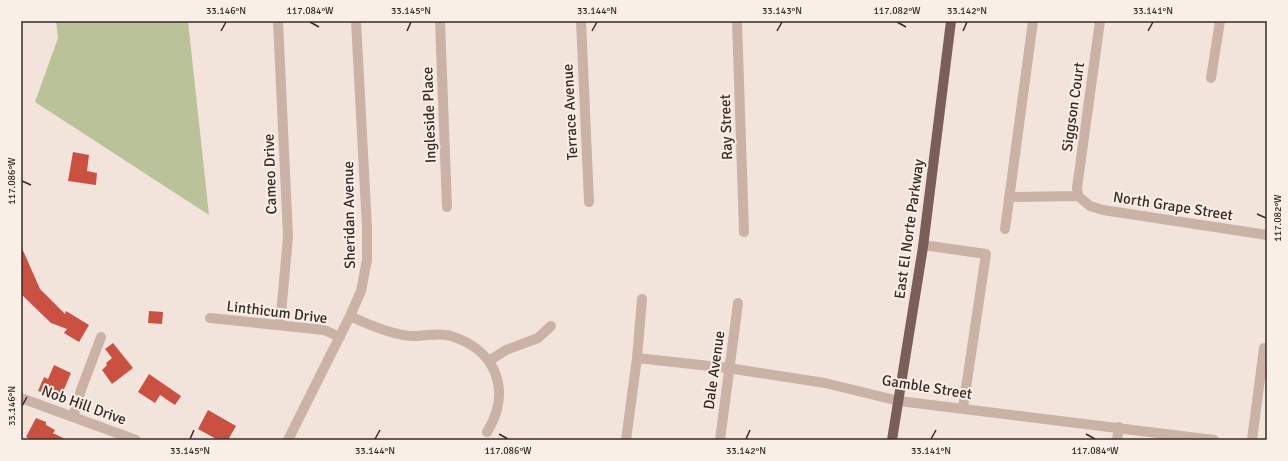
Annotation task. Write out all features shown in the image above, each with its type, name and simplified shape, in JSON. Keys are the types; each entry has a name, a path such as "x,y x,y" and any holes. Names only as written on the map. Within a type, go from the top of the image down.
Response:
{"main road":[{"name":"East El Norte Parkway","path":"892,440 923,245 950,21"}],"street":[{"name":"Cameo Drive","path":"278,21 288,237 280,325"},
{"name":"Sheridan Avenue","path":"288,440 340,337 364,282 367,260 367,228 356,21"},
{"name":"Ingleside Place","path":"440,21 447,207"},
{"name":"Terrace Avenue","path":"581,21 590,202"},
{"name":"Ray Street","path":"737,21 744,232"},
{"path":"1005,229 1033,21"},
{"name":"Siggson Court","path":"1078,196 1077,188 1100,21"},
{"path":"1211,78 1220,21"},
{"path":"1009,197 1078,196"},
{"name":"North Grape Street","path":"1078,196 1090,206 1103,210 1267,236"},
{"path":"923,245 986,254 963,408"},
{"path":"626,440 637,358 642,299"},
{"name":"Dale Avenue","path":"720,440 728,368 738,303"},
{"path":"350,316 392,332 413,336 437,334 450,336 473,345 489,361 498,379 500,394 496,418 487,432"},
{"name":"Linthicum Drive","path":"210,318 324,330 340,337"},
{"path":"489,361 506,350 538,338 551,326"},
{"path":"73,417 101,337"},
{"path":"1252,440 1264,348"},
{"name":"Gamble Street","path":"637,358 728,368 825,383 899,401 1119,427 1214,440"},
{"name":"Nob Hill Drive","path":"21,398 136,440"},
{"path":"1117,440 1119,427"}],"green space":[{"path":"56,21 188,21 209,215 35,102 58,38"}],"building":[{"path":"73,152 89,155 87,171 97,173 96,185 68,181"},
{"path":"21,246 40,289 65,314 66,311 89,325 79,342 64,333 67,329 51,323 22,295"},
{"path":"149,311 163,312 162,324 148,323"},
{"path":"113,343 133,368 112,384 102,370 107,365 106,363 112,358 105,349"},
{"path":"54,365 71,373 62,394 55,391 53,396 38,391 44,377 48,379"},
{"path":"149,374 181,396 175,405 160,395 155,403 138,392"},
{"path":"208,410 236,426 228,440 218,440 198,429"},
{"path":"36,418 46,422 46,425 55,430 53,433 67,440 31,440 26,437"}]}
